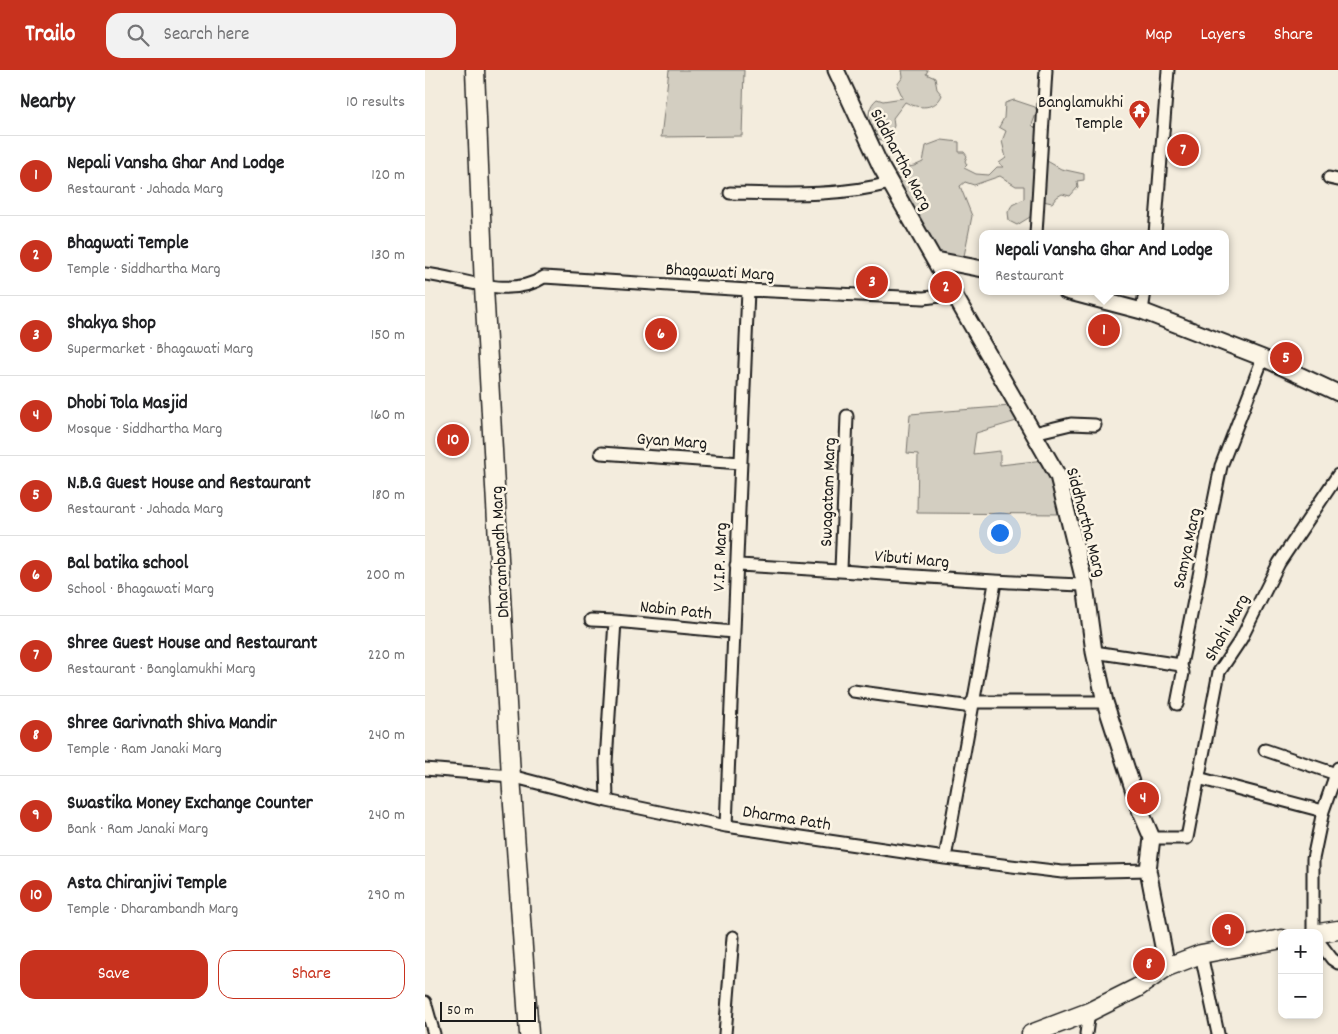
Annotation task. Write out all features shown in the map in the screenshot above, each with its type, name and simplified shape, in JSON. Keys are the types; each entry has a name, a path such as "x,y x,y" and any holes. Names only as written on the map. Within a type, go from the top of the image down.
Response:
{"main road":[{"name":"Dharambandh Marg","path":"475,70 484,287 511,776 529,1034"},
{"path":"1323,932 1338,930"},
{"path":"1031,1034 1089,1012 1137,988 1167,967 1201,954 1278,941"}],"street":[{"name":"Siddhartha Marg","path":"836,70 891,183 956,294 1058,476 1085,585 1094,652 1105,702 1140,810 1152,838 1149,870 1167,967"},
{"path":"1036,230 1046,70"},
{"path":"1155,230 1168,70"},
{"path":"730,193 806,195 869,189 891,183"},
{"path":"936,260 979,268"},
{"name":"Bhagawati Marg","path":"425,274 484,287 531,286 544,277 748,290 924,298 956,294"},
{"name":"V.I.P. Marg","path":"726,826 748,290"},
{"path":"1081,295 1142,311 1263,358 1338,393"},
{"path":"1142,311 1144,295"},
{"name":"Samya Marg","path":"1177,704 1183,673 1181,665 1221,466 1263,358"},
{"name":"Swagatam Marg","path":"841,570 847,416"},
{"path":"1034,433 1071,424 1095,425"},
{"name":"Gyan Marg","path":"601,453 741,463"},
{"name":"Shahi Marg","path":"1152,838 1187,838 1219,672 1241,639 1279,563 1338,475"},
{"name":"Vibuti Marg","path":"736,565 841,570 995,583 1085,585"},
{"path":"945,858 995,583"},
{"name":"Nabin Path","path":"591,620 733,632"},
{"name":"Nabin Path","path":"607,801 606,762 615,621"},
{"path":"1094,652 1181,665"},
{"path":"853,691 972,704 1105,702"},
{"path":"1265,750 1337,771 1323,811 1313,859 1313,929"},
{"name":"Dharma Path","path":"425,769 511,776 607,801 726,826 945,858 1062,872 1149,870"},
{"path":"1198,778 1323,811"},
{"path":"725,1034 733,937"},
{"path":"1323,947 1332,959 1338,963"},
{"path":"1201,954 1218,1034"},
{"path":"425,1002 434,1034"},
{"path":"1086,1034 1089,1012"}],"shaded area":[{"path":"669,70 744,70 742,136 661,137"},
{"path":"902,70 928,70 926,74 935,78 937,89 942,95 936,103 926,107 915,106 905,102 893,118 894,126 886,141 878,139 868,125 870,108 877,99 883,101 903,98 897,85 903,77"},
{"path":"1014,100 1035,107 1037,111 1032,125 1039,132 1035,154 1061,169 1084,174 1084,180 1077,181 1078,187 1070,196 1062,194 1052,203 1043,201 1030,217 1017,225 1009,221 1008,212 1012,205 1024,199 1024,186 1016,186 1000,176 974,185 965,182 960,186 972,216 964,256 950,259 945,254 935,250 895,181 897,169 914,166 923,162 926,146 942,140 959,142 959,152 964,152 967,156 965,161 967,165 964,168 976,174 989,175 997,167 1004,167 999,163 1006,158 1002,141 1006,131 999,127 1004,118 1005,103"},
{"path":"1011,406 1020,420 976,433 973,454 1000,451 1000,465 1044,460 1062,514 917,513 918,454 907,453 910,414"}],"place":[{"name":"Banglamukhi Temple","path":"1139,130"},
{"name":"Shree Guest House and Restaurant","path":"1183,150"},
{"name":"Shakya Shop","path":"872,282"},
{"name":"Bhagwati Temple","path":"946,287"},
{"name":"Nepali Vansha Ghar And Lodge","path":"1104,330"},
{"name":"Bal batika school","path":"661,334"},
{"name":"N.B.G Guest House and Restaurant","path":"1286,358"},
{"name":"Asta Chiranjivi Temple","path":"453,440"},
{"name":"Dhobi Tola Masjid","path":"1143,798"},
{"name":"Swastika Money Exchange Counter","path":"1228,930"},
{"name":"Shree Garivnath Shiva Mandir","path":"1149,964"}]}
